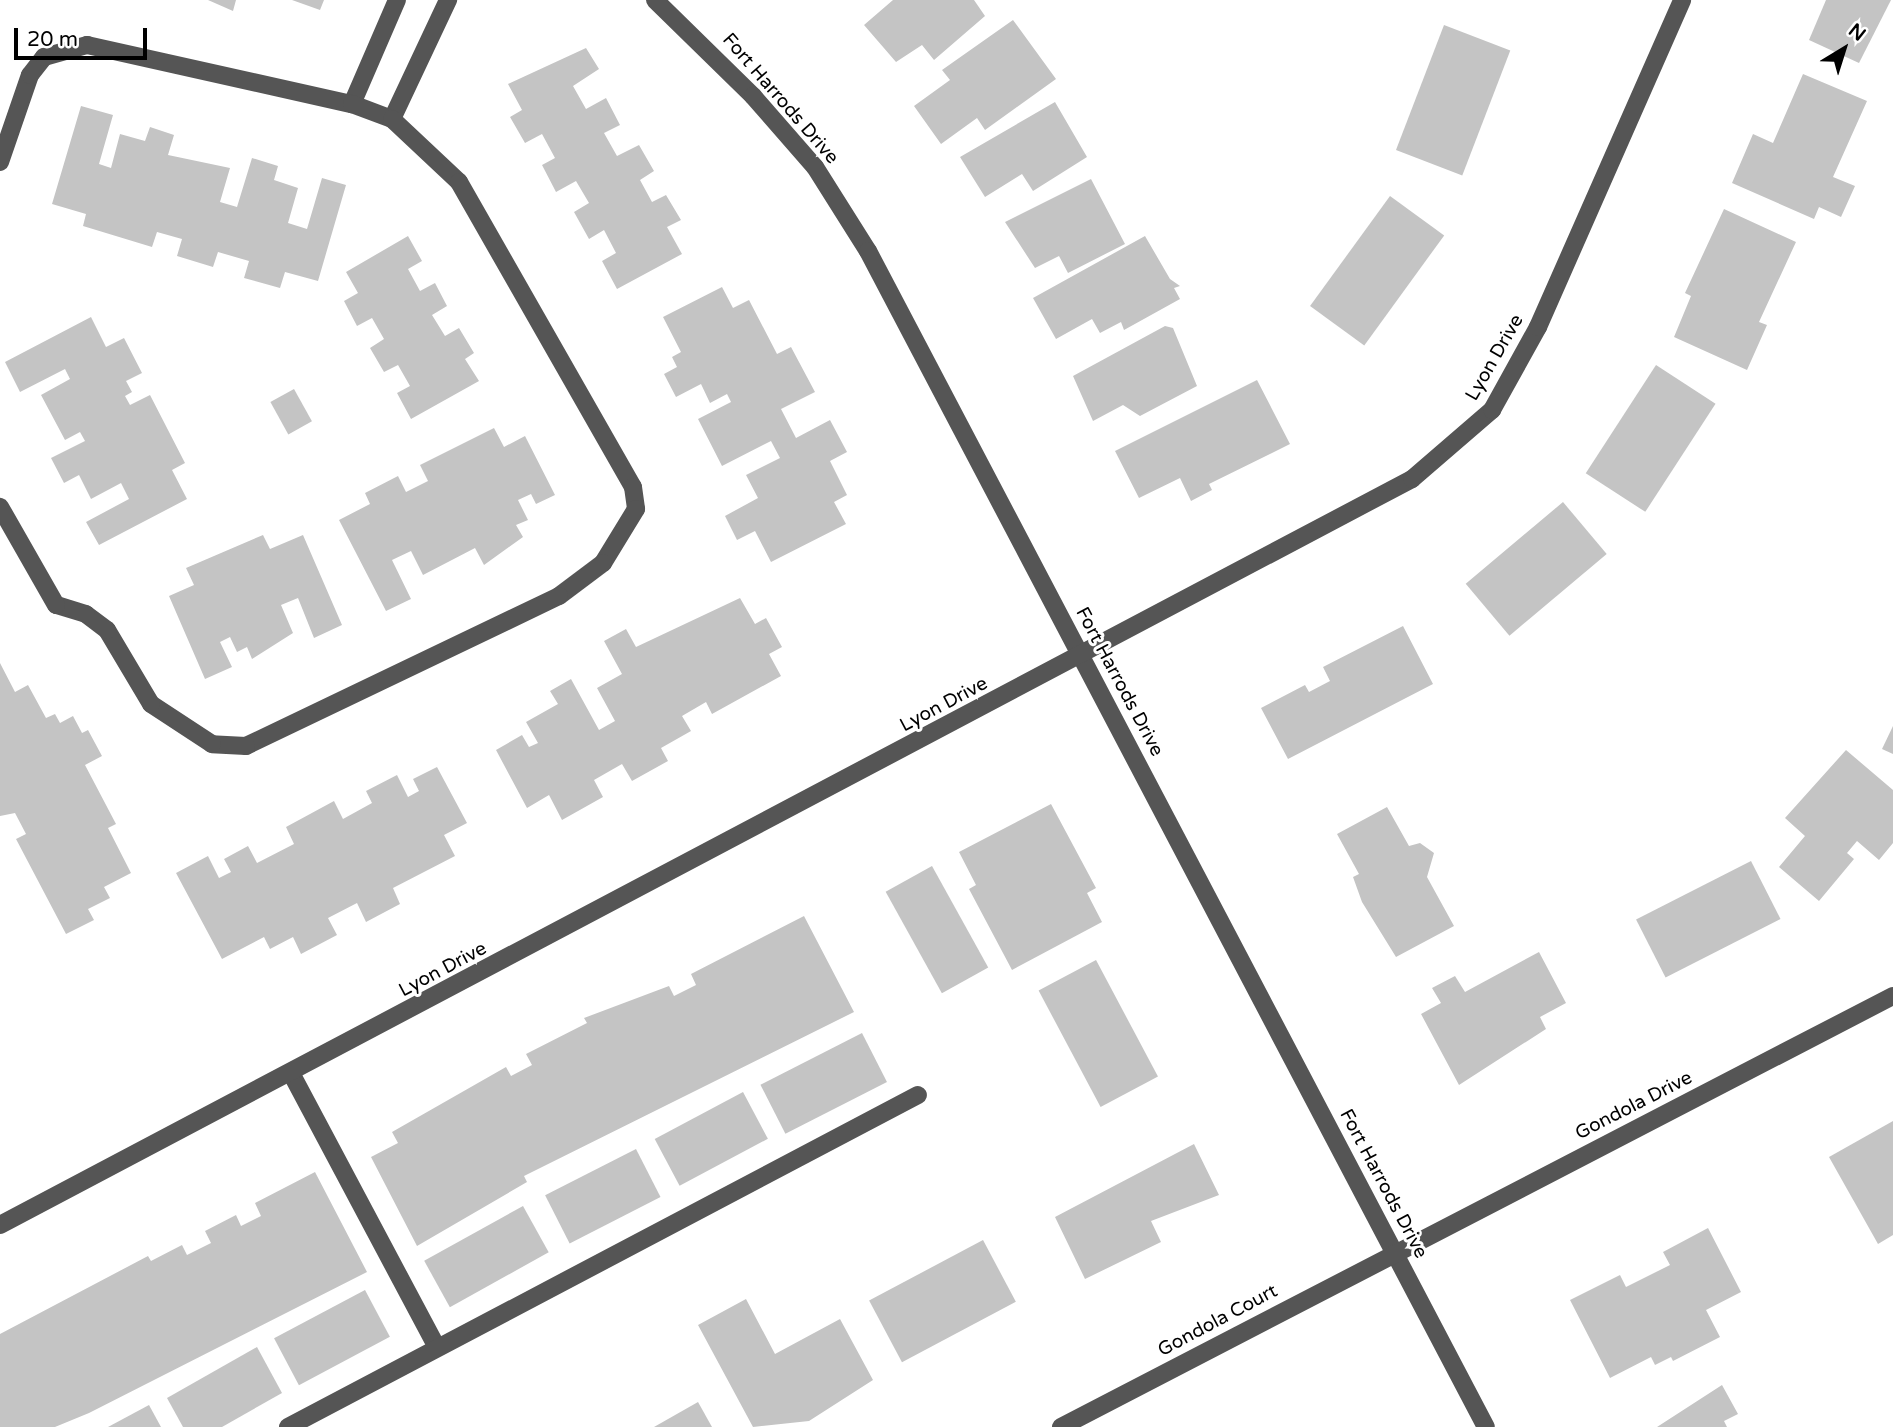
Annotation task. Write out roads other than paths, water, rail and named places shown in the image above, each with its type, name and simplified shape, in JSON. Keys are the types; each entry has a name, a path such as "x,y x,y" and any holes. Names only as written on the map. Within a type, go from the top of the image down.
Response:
{"street":[{"path":"352,104 397,0"},
{"path":"392,119 448,0"},
{"name":"Fort Harrods Drive","path":"655,0 753,96 815,167 868,251 1486,1427"},
{"name":"Lyon Drive","path":"0,1225 1412,479 1492,410 1538,327 1682,0"},
{"path":"0,162 30,75 44,57 65,47 87,45 352,104 392,119 460,182 633,487 636,509 603,563 559,596 246,746 212,744 151,704 107,630 86,614 56,605 0,507"},
{"name":"Gondola Drive","path":"1395,1252 1893,996"},
{"path":"291,1073 437,1348"},
{"path":"288,1427 918,1095"},
{"name":"Gondola Court","path":"1061,1427 1395,1252"}]}
